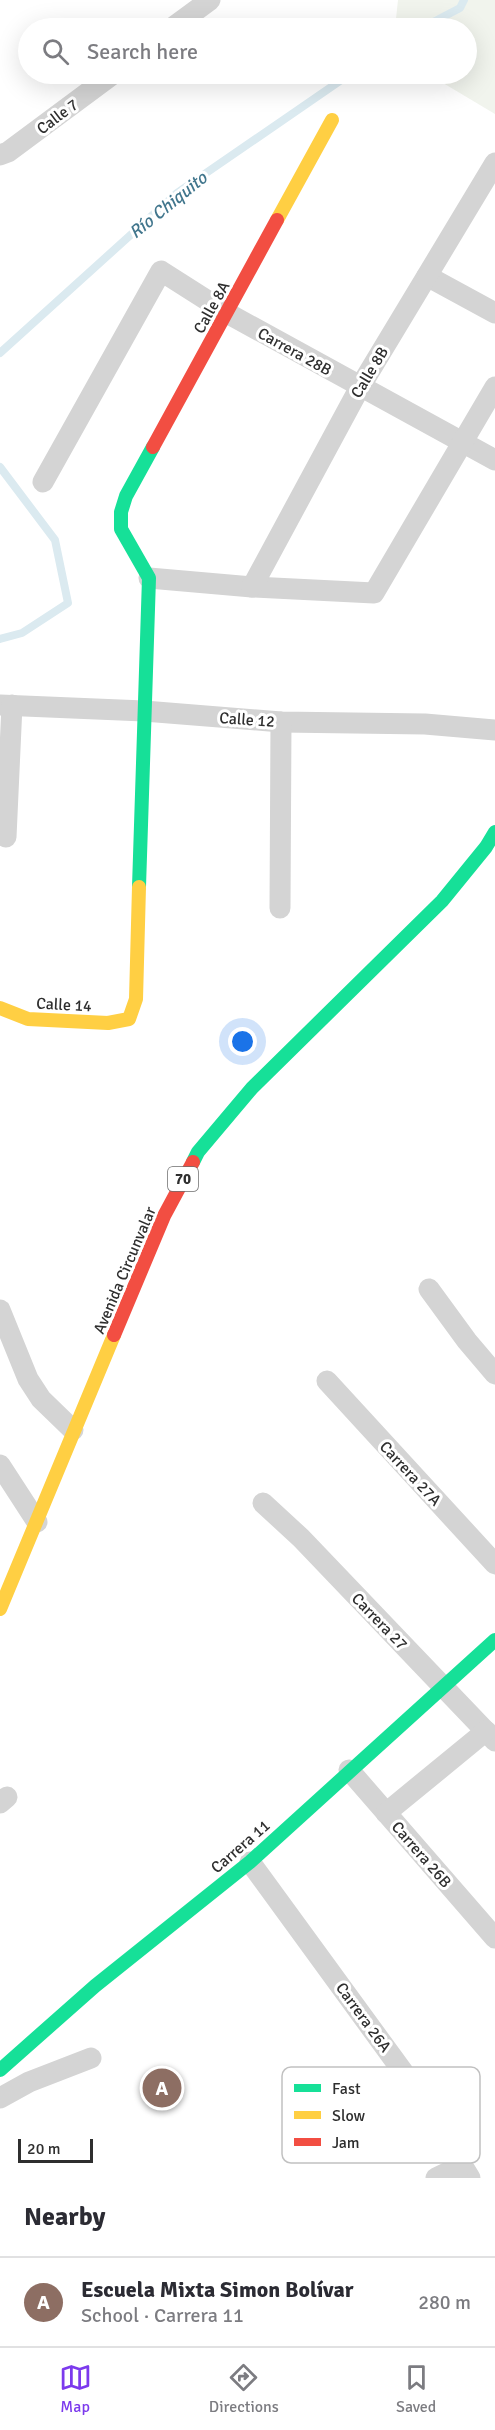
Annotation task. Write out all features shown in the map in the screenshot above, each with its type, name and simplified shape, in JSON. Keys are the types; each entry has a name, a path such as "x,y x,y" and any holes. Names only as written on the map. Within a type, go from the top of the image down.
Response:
{"street":[{"path":"186,18 210,0"},
{"name":"Calle 7","path":"3,150 99,84"},
{"name":"Calle 8A","path":"149,578 121,529 121,512 126,496 332,120"},
{"name":"Calle 8B","path":"252,587 360,387 495,163"},
{"name":"Carrera 28B","path":"42,482 161,271 227,313 495,460"},
{"path":"427,276 495,313"},
{"path":"144,711 149,578 252,587 374,592 495,387"},
{"path":"6,705 6,837"},
{"name":"Calle 12","path":"6,705 144,711 281,722 425,724 495,730"},
{"name":"Calle 14","path":"0,1008 28,1019 108,1023 129,1018 136,999 144,711"},
{"path":"280,908 281,722"},
{"name":"Avenida Circunvalar","path":"0,1609 164,1216 198,1152 252,1088 442,901 486,848 495,832"},
{"path":"429,1290 495,1374"},
{"path":"0,1310 28,1379 41,1399 73,1430"},
{"name":"Carrera 27A","path":"327,1381 495,1564"},
{"path":"0,1465 37,1522"},
{"name":"Carrera 27","path":"263,1503 301,1538 490,1736"},
{"name":"Carrera 11","path":"0,2070 94,1986 250,1862 495,1640"},
{"path":"386,1813 490,1736"},
{"name":"Carrera 26B","path":"349,1770 495,1938"},
{"name":"Carrera 26A","path":"250,1862 399,2067"},
{"path":"0,2098 29,2082 91,2058"},
{"path":"436,2178 466,2172"}],"shaded area":[{"path":"398,0 495,0 495,114 445,84 477,84 477,18 396,18"}],"waterway":[{"name":"Río Chiquito","path":"441,18 460,8 464,0"},
{"name":"Río Chiquito","path":"0,353 177,193 335,84"},
{"name":"Río Chiquito","path":"0,467 55,540 68,603 22,633 0,639"}],"traffic: fast":[{"path":"139,887 149,578 121,529 121,512 126,496 153,447"},
{"path":"193,1162 198,1152 252,1088 442,901 486,847 495,832"},
{"path":"0,2070 95,1986 250,1862 495,1640"}],"traffic: slow":[{"path":"277,220 332,120"},
{"path":"0,1008 28,1019 108,1023 129,1019 136,999 139,887"},
{"path":"0,1609 114,1335"}],"traffic: jam":[{"path":"153,447 277,220"},
{"path":"114,1335 164,1216 193,1162"}],"place":[{"name":"Escuela Mixta Simon Bolívar","path":"162,2088"}]}
